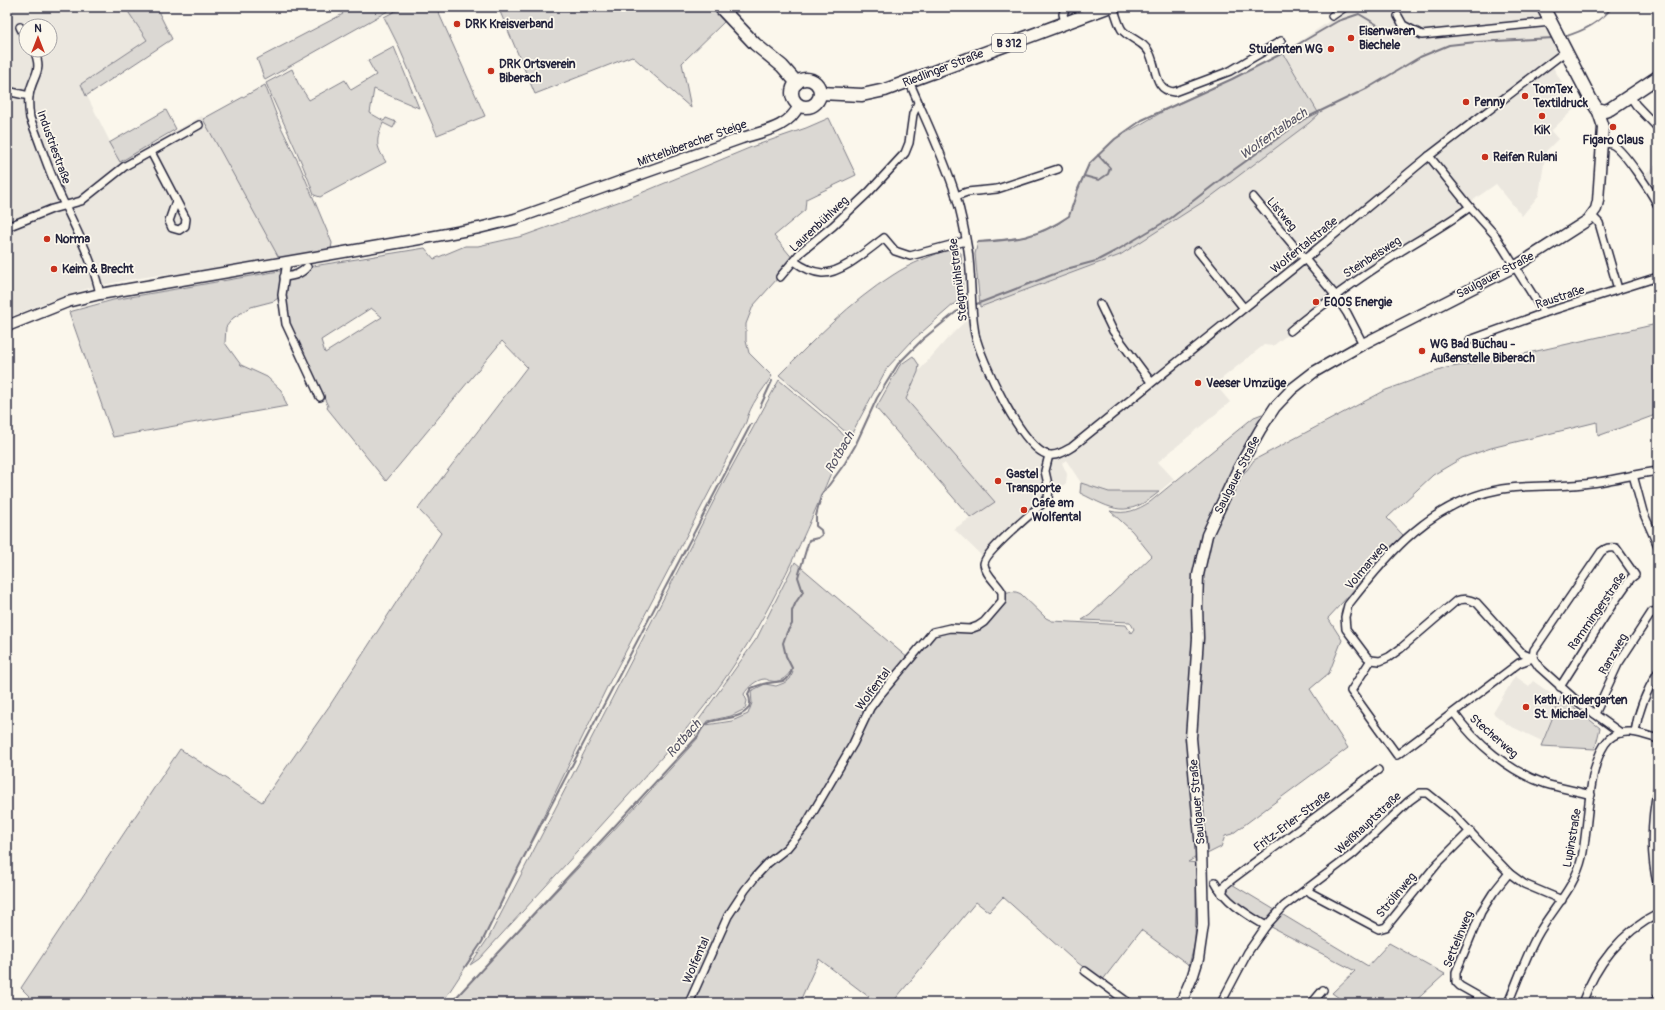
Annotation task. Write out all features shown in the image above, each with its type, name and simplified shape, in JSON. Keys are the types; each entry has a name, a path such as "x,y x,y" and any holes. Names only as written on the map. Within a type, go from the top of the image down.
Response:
{"main road":[{"path":"720,7 755,44 782,66 797,83"},
{"name":"Riedlinger Straße","path":"820,94 862,95 885,90 1108,7"},
{"path":"1543,7 1590,98 1598,109 1603,127 1598,201 1592,216"},
{"path":"1598,109 1605,111 1615,106 1658,77"},
{"path":"807,79 812,80 819,88 820,94 816,104 805,107 794,100 792,96 794,86 797,83 807,79"},
{"name":"Mittelbiberacher Steige","path":"7,326 66,302 100,294 478,228 515,219 742,138 780,126 787,122 797,111 800,105"},
{"path":"1603,127 1615,106"},
{"name":"Saulgauer Straße","path":"1181,1003 1198,959 1203,925 1202,848 1191,738 1198,638 1197,589 1202,553 1207,534 1238,469 1275,407 1292,389 1314,372 1363,344 1516,266 1574,230 1592,216"}],"street":[{"path":"1065,23 1063,14 1066,7"},
{"path":"1113,7 1122,30 1143,45 1149,52 1160,86 1166,91 1174,92 1226,73 1280,41"},
{"path":"1332,16 1345,7"},
{"path":"1398,16 1403,25 1422,35 1551,22"},
{"name":"Wolfentalstraße","path":"1052,455 1062,453 1072,447 1243,307 1305,259 1429,156 1561,42"},
{"name":"Industriestraße","path":"37,58 38,69 29,96 28,109 30,118 89,260 100,294"},
{"name":"Steigmühlstraße","path":"909,81 956,196 968,251 970,294 976,335 988,370 1007,408 1030,441 1042,453 1052,455"},
{"path":"7,91 29,96"},
{"path":"1630,96 1636,105 1658,128"},
{"name":"Laurenbühlweg","path":"918,103 913,114 909,143 904,153 869,192 833,226 801,252 794,261 810,270 823,273 836,270 864,254 884,238 895,251 910,256 966,241"},
{"path":"7,227 52,209 80,201 125,166 199,125"},
{"path":"1602,144 1612,144 1621,152 1641,179 1658,206"},
{"path":"151,152 176,201"},
{"path":"1429,156 1470,207 1496,235 1544,313"},
{"path":"956,196 967,192 997,189 1058,169"},
{"name":"Listweg","path":"1253,197 1335,295 1347,313 1363,344"},
{"name":"Steinbeisweg","path":"1290,331 1335,295 1401,251 1452,221 1470,207"},
{"path":"1592,216 1599,223 1618,289"},
{"path":"1198,251 1243,307"},
{"path":"287,261 282,295 286,324 320,397"},
{"path":"780,277 794,261"},
{"path":"284,277 294,276 303,272 307,267"},
{"name":"Raustraße","path":"1470,340 1544,313 1658,277"},
{"path":"1100,304 1113,331 1151,382"},
{"name":"Wolfental","path":"689,1003 728,916 756,876 768,863 787,848 805,826 854,744 870,708 879,696 933,632 950,628 970,629 978,626 984,622 1002,601 1002,592 988,574 984,566 984,559 1000,542 1048,498 1049,489 1045,471 1052,455"},
{"name":"Volmarweg","path":"1371,660 1367,658 1346,629 1345,611 1348,605 1389,554 1423,524 1454,506 1490,492 1526,487 1585,484 1658,471"},
{"path":"1633,475 1643,512 1658,546"},
{"name":"Rammingerstraße","path":"1534,658 1534,650 1601,552 1606,548 1616,548 1635,575 1631,578 1612,605 1560,687"},
{"path":"1534,658 1519,663 1397,755 1351,691 1371,660 1380,661 1389,657 1452,604 1466,599 1477,603 1523,654 1534,658 1539,667 1560,687 1621,733 1635,732 1658,738"},
{"name":"Ranzweg","path":"1595,714 1618,664 1652,612 1658,611"},
{"path":"1635,732 1636,722 1644,701 1658,672"},
{"name":"Stecherweg","path":"1454,713 1476,738 1509,765 1544,783 1591,795"},
{"name":"Lupinstraße","path":"1508,1003 1530,950 1544,925 1574,882 1582,856 1598,760 1604,746 1614,735 1621,733"},
{"name":"Fritz-Erler-Straße","path":"1222,894 1224,888 1231,880 1378,770"},
{"path":"1658,788 1654,815 1653,840 1654,871 1658,887"},
{"name":"Weißhauptstraße","path":"1221,1003 1248,952 1266,926 1284,906 1353,854 1400,807 1420,793 1428,793 1453,814 1509,873 1528,886 1562,900"},
{"name":"Strölinweg","path":"1307,889 1311,893 1375,927 1382,928 1388,925 1437,864 1470,831"},
{"name":"Settelinweg","path":"1490,1003 1460,986 1456,982 1456,972 1481,912 1493,893 1509,873"},
{"path":"1215,882 1222,894 1244,912 1266,926"},
{"path":"1582,1003 1597,970 1609,952 1634,928 1658,914"},
{"path":"1085,971 1129,1003"},
{"path":"1312,1003 1323,990"},
{"path":"1652,1003 1658,998"}],"shaded area":[{"path":"7,7 125,7 147,40 81,84 120,162 202,116 279,258 187,274 165,274 127,280 89,288 7,318"},
{"path":"125,7 156,7 172,39 86,96 81,84 147,40"},
{"path":"338,7 395,7 265,80 257,59 343,14"},
{"path":"403,7 436,7 485,116 437,135 398,45 384,17"},
{"path":"498,7 713,7 725,21 682,63 691,108 632,56 535,94"},
{"path":"1353,7 1535,7 1564,59 1553,67 1576,107 1551,131 1558,139 1546,151 1539,195 1522,216 1496,184 1334,298 1273,346 1264,345 1215,384 1230,402 1158,462 1174,479 1159,492 1109,492 1081,483 1066,460 1062,463 1067,474 1066,483 984,558 954,529 995,502 906,399 918,372 947,339 980,307 1120,255 1319,113 1283,53 1347,9"},
{"path":"394,47 419,108 374,89 370,113 384,121 386,118 396,122 393,128 383,123 379,134 378,147 386,162 320,197 314,195 266,83 292,69 298,83 309,100 345,80 351,90 376,75 368,61"},
{"path":"1283,53 1319,114 1309,123 1209,198 1120,255 980,307 975,254 978,242 1025,237 1044,231 1058,224 1069,216 1078,189 1089,164 1115,139 1176,104 1232,79"},
{"path":"265,85 281,127 300,166 332,243 331,249 279,258 203,119"},
{"path":"166,110 176,129 120,162 109,143"},
{"path":"829,118 856,175 806,199 805,210 774,236 794,260 753,306 746,324 746,341 749,353 772,376 748,415 746,422 607,687 482,942 442,1003 36,1003 21,988 180,749 262,802 330,705 441,533 418,509 527,367 502,341 386,481 327,408 328,406 288,324 284,301 286,279 307,267 425,248 434,259 465,246 478,246 523,236 629,198 754,146 806,128","holes":["371,308 382,317 325,353 321,340"]},
{"path":"1658,163 1658,198 1645,174"},
{"path":"951,248 961,253 963,296 913,340 887,368 852,433 848,434 779,375 833,322 862,297 907,267"},
{"path":"285,270 282,295 274,301 251,307 233,318 226,327 225,343 241,365 267,377 281,390 287,406 113,437 69,312 113,300"},
{"path":"1657,324 1658,414 1598,436 1597,422 1491,448 1462,458 1433,475 1387,518 1403,535 1328,618 1342,640 1329,673 1310,689 1348,748 1232,834 1225,836 1221,847 1207,854 1194,729 1202,590 1208,535 1227,491 1204,534 1194,590 1188,764 1198,856 1188,862 1197,863 1195,943 1189,965 1141,930 1102,981 1070,957 1003,897 989,912 976,902 892,1003 877,1003 819,959 799,1003 451,1003 698,738 691,731 757,638 795,562 909,659 869,705 842,761 805,824 787,848 768,863 751,883 798,838 818,810 845,763 871,709 934,633 951,630 965,631 978,627 993,614 1001,602 1004,593 1017,592 1046,618 1052,621 1126,625 1131,633 1134,629 1130,622 1082,620 1090,615 1152,556 1132,531 1110,511 1131,511 1150,502 1254,417 1262,414 1265,415 1250,441 1231,484 1247,470 1254,460 1386,390 1446,368 1510,357","holes":["790,672 793,672 790,679 784,683 776,686 765,684 751,691 752,703 748,714 732,721 706,725 708,721 731,716 745,709 747,701 744,694 750,686 756,682 762,679 779,681"]},
{"path":"913,356 919,365 918,372 906,399 995,502 971,518 876,408 900,365"},
{"path":"779,380 840,431 844,436 844,441 807,530 779,588 764,616 730,671 696,716 635,788 596,831 479,959 470,965 489,937 722,485"},
{"path":"1081,483 1109,492 1159,492 1138,506 1128,509 1120,509 1102,504 1080,493"},
{"name":"Kath. Kindergarten St. Michael","path":"1515,676 1529,686 1533,681 1553,695 1552,698 1559,701 1542,741 1508,725 1493,713"},
{"path":"1561,697 1600,728 1595,749 1541,746"},
{"path":"1230,883 1368,966 1389,943 1445,974 1413,1003 1346,1003 1332,993 1355,971 1256,919 1217,886"}],"waterway":[{"name":"Wolfentalbach","path":"1563,37 1590,26 1602,18 1612,7"},
{"path":"978,242 1015,239 1026,236 1047,229 1069,216 1078,189 1089,164 1115,139 1142,120 1232,79 1283,53 1338,21 1359,14 1381,27"},
{"name":"Rotbach","path":"451,1003 698,736 704,726 710,722 733,717 745,712 750,703 748,694 751,688 767,683 784,681 789,677 792,668 786,656 783,643 792,624 792,611 803,592 798,577 809,540 818,538 822,535 821,530 816,526 816,516 821,496 845,463 855,446 877,398 898,364 923,339 956,312 1070,268 1096,261 1119,249 1171,218 1224,177 1304,119 1368,88 1420,57 1449,45 1554,38"},
{"path":"1084,176 1099,180 1108,174 1110,168 1098,155"},
{"path":"760,407 772,381"},
{"path":"465,967 482,942 514,876 751,424"}],"place":[{"name":"DRK Kreisverband","path":"457,24"},
{"name":"Eisenwaren Biechele","path":"1351,38"},
{"name":"Studenten WG","path":"1331,49"},
{"name":"DRK Ortsverein Biberach","path":"491,71"},
{"name":"TomTex Textildruck","path":"1525,96"},
{"name":"Penny","path":"1466,102"},
{"name":"KiK","path":"1542,116"},
{"name":"Figaro Claus","path":"1613,127"},
{"name":"Reifen Rulani","path":"1485,157"},
{"name":"Norma","path":"47,239"},
{"name":"Keim & Brecht","path":"54,269"},
{"name":"EQOS Energie","path":"1316,302"},
{"name":"WG Bad Buchau - Außenstelle Biberach","path":"1422,351"},
{"name":"Veeser Umzüge","path":"1198,383"},
{"name":"Gastel Transporte","path":"998,481"},
{"name":"Cafe am Wolfental","path":"1024,510"},
{"name":"Kath. Kindergarten St. Michael","path":"1526,707"}]}
